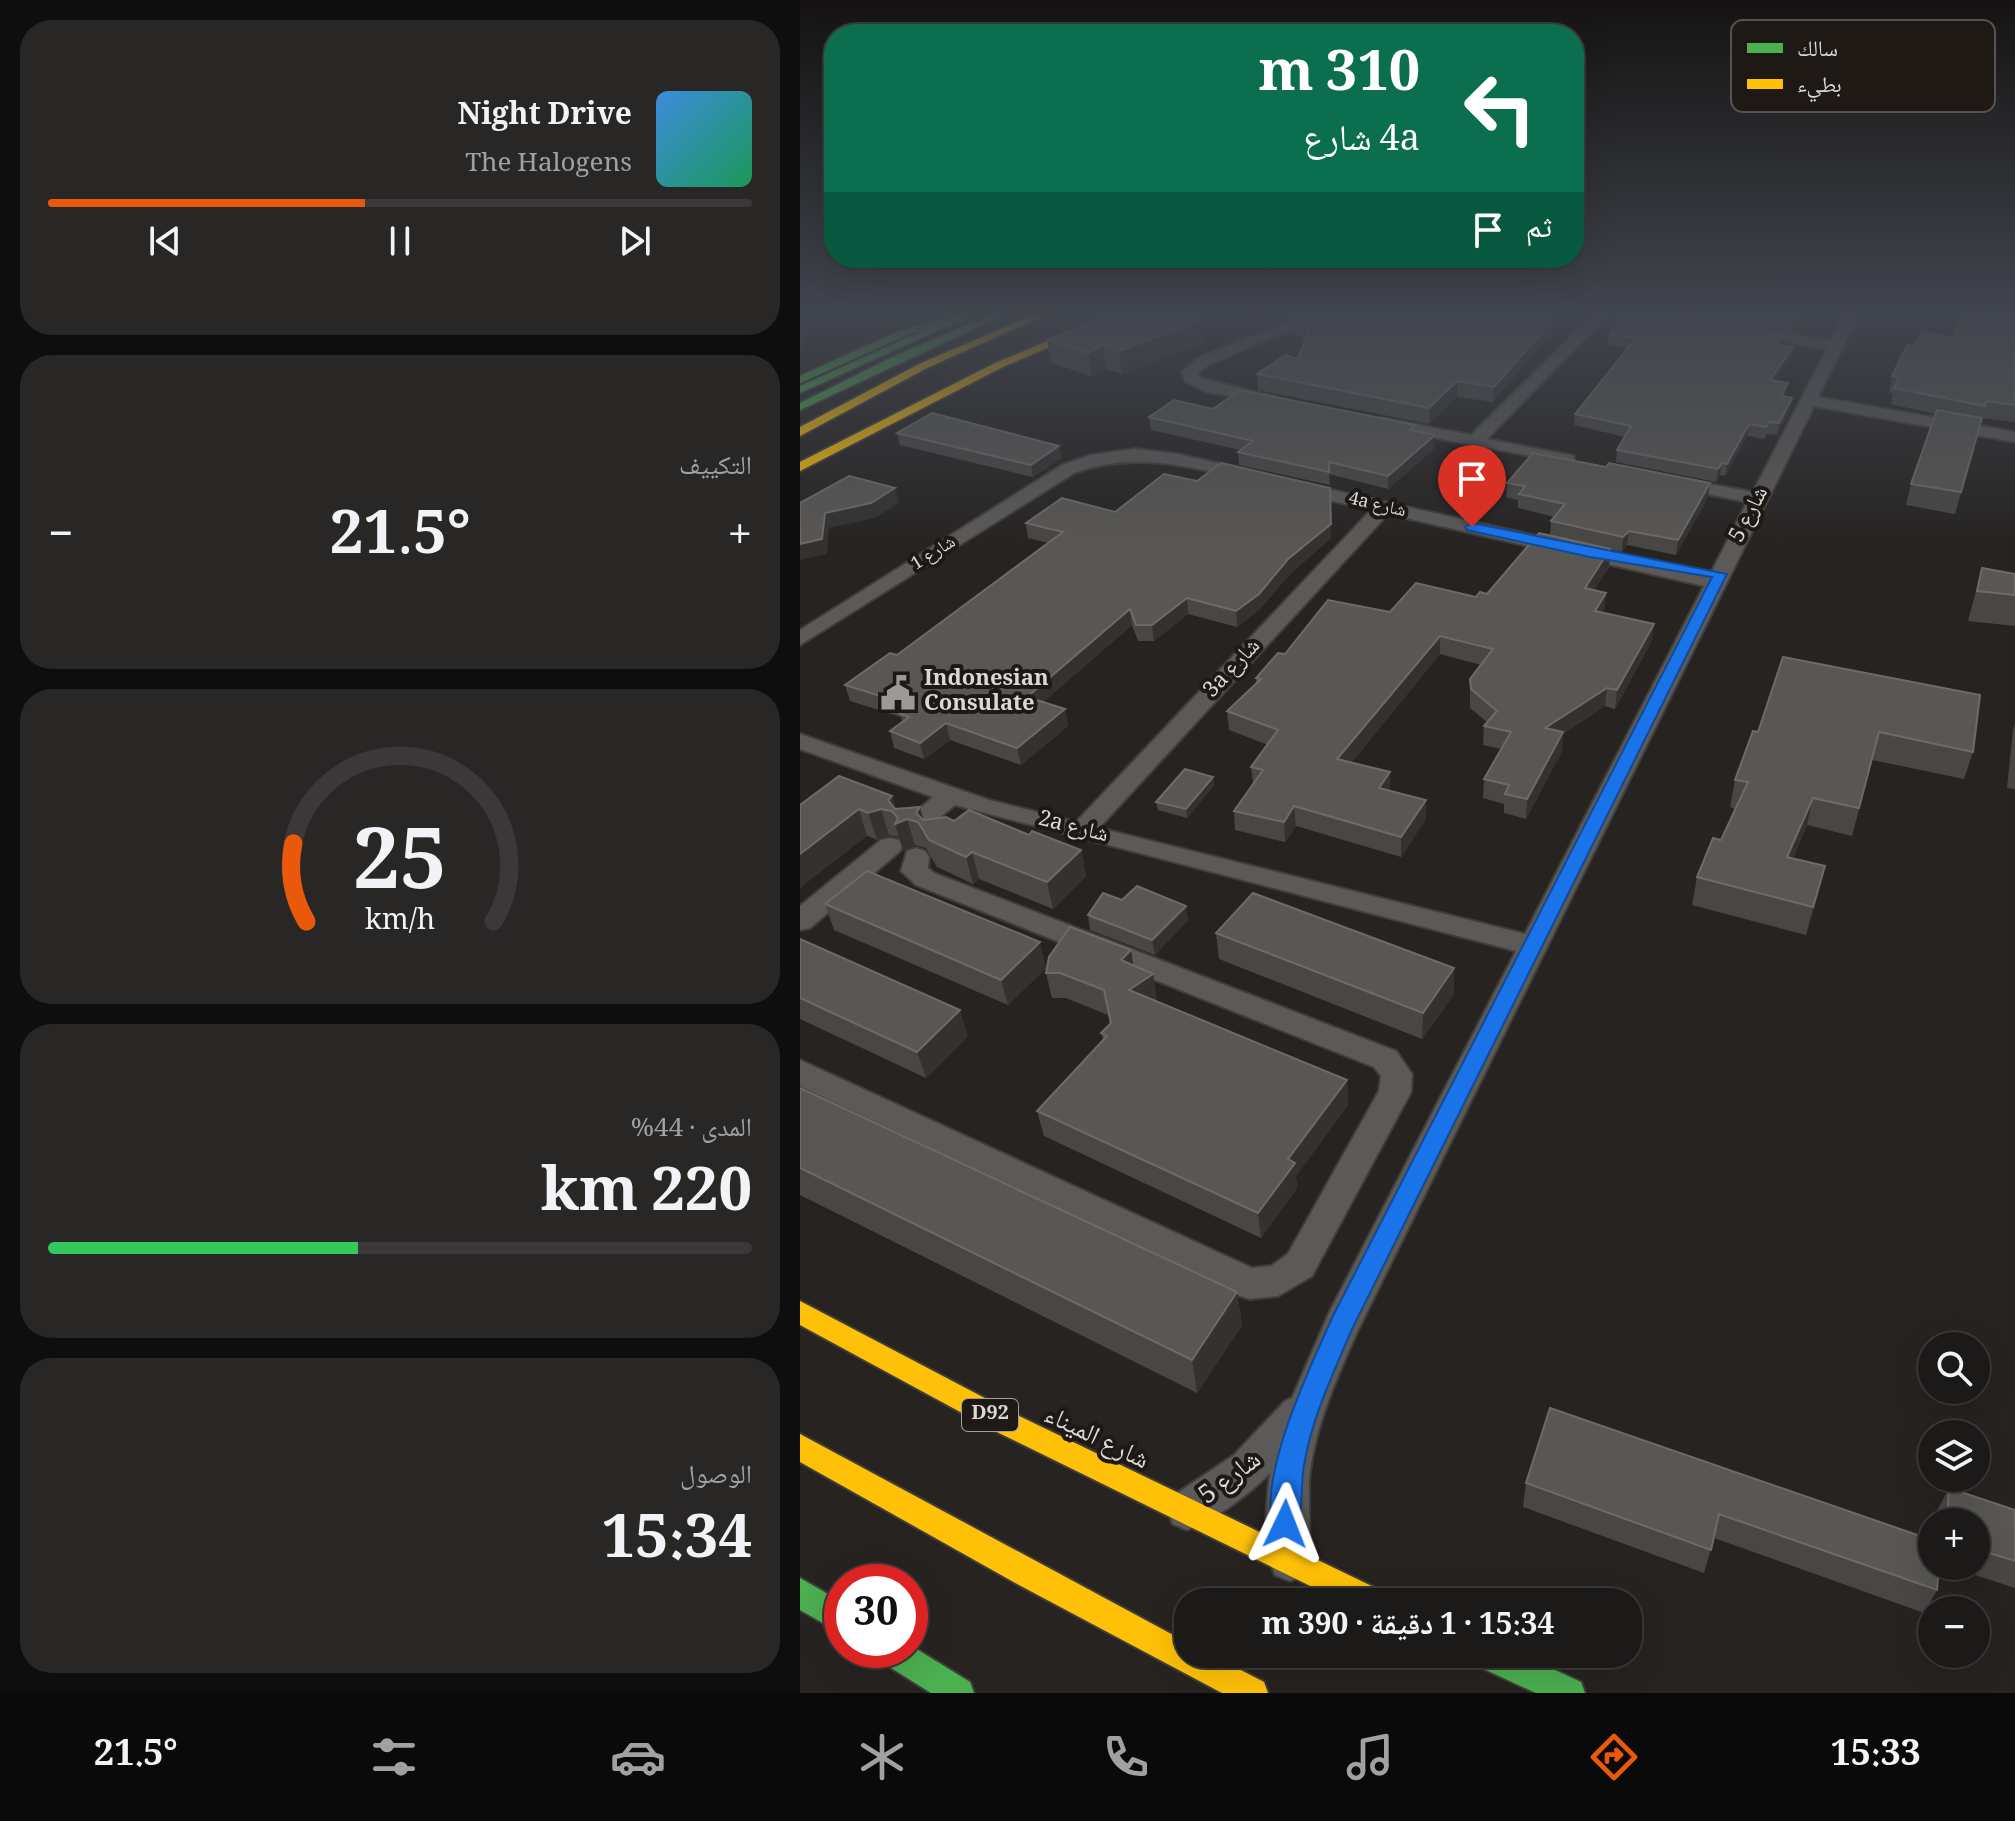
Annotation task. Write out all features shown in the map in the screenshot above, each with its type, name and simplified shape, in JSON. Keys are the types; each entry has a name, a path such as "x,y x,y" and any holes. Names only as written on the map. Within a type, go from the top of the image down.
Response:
{"main road":[{"path":"800,407 832,391"},
{"path":"800,432 876,391"},
{"path":"800,450 911,391"},
{"path":"800,467 948,391"},
{"name":"شارع الميناء","path":"800,1312 1008,1424 1344,1588"},
{"path":"800,1447 1253,1693"},
{"path":"800,1593 824,1608"},
{"path":"919,1668 959,1693"},
{"path":"1516,1668 1570,1693"}],"street":[{"path":"1225,391 1291,405"},
{"path":"1481,443 1528,391"},
{"name":"شارع 5","path":"1291,1563 1285,1524 1286,1485 1305,1405 1342,1324 1812,391"},
{"path":"1806,403 2015,437"},
{"path":"1367,420 1581,463"},
{"name":"4a شارع","path":"1113,450 1165,456 1383,508 1718,578"},
{"name":"شارع 1","path":"800,639 1068,469 1113,450"},
{"path":"1656,478 1760,496"},
{"name":"3a شارع","path":"1083,830 1383,508"},
{"name":"2a شارع","path":"800,741 949,797 1350,902 1529,954"},
{"path":"800,921 906,843 949,797"},
{"path":"960,822 981,806"},
{"path":"800,1072 1250,1284 1278,1281 1300,1265 1395,1092 1397,1074 1385,1059 925,879 914,871 906,843"},
{"name":"شارع 5","path":"1184,1512 1220,1492 1251,1468 1305,1405"}],"building":[{"path":"1239,391 1245,391 1416,425 1410,430 1435,435 1388,476 1329,462 1329,472 1238,452 1253,441 1149,417 1174,400 1213,409"},
{"path":"1343,391 1447,391 1429,408"},
{"path":"1593,391 1784,391 1781,396 1792,398 1779,423 1769,422 1766,427 1749,424 1727,464 1722,463 1718,469 1617,450 1631,426 1575,414"},
{"path":"1909,391 2015,391 2015,405 1986,401 1985,406"},
{"path":"1937,410 1982,418 1961,492 1911,484"},
{"path":"932,413 1059,446 1031,465 897,433"},
{"path":"1533,453 1606,467 1609,463 1710,483 1678,540 1629,531 1623,537 1551,521 1565,504 1519,494 1525,486 1507,483"},
{"path":"1221,463 1330,488 1331,524 1288,559 1259,594 1236,611 1187,598 1152,625 1136,625 1130,609 1027,697 1065,709 1017,748 946,723 920,743 890,731 909,717 900,714 912,706 845,685 890,653 897,655 1063,532 1026,523 1062,498 1115,512 1164,474 1197,481"},
{"path":"849,476 895,488 871,503 825,513 822,539 800,544 800,503"},
{"path":"1539,533 1610,549 1585,588 1606,593 1595,611 1654,624 1617,690 1607,688 1545,728 1563,732 1527,799 1505,794 1509,785 1484,779 1511,732 1484,726 1497,711 1471,689 1470,679 1493,649 1440,636 1337,759 1390,772 1379,788 1426,800 1401,837 1294,806 1284,822 1234,811 1263,770 1251,767 1278,730 1227,711 1261,679 1256,678 1278,653 1285,654 1328,600 1390,612 1416,583 1476,597 1480,592 1487,594"},
{"path":"1982,568 2015,574 2015,595 1977,591"},
{"path":"1783,657 1980,695 1973,752 1879,732 1859,808 1813,798 1787,857 1825,866 1813,907 1697,877 1713,838 1721,840 1748,782 1735,780 1753,731 1758,732"},
{"path":"1185,769 1213,777 1186,809 1156,802"},
{"path":"839,776 892,796 888,800 895,809 920,807 916,813 923,820 946,817 954,821 969,810 1029,835 1032,831 1081,850 1047,882 972,852 966,857 929,840 918,822 907,819 895,824 898,818 892,811 881,809 868,813 859,809 800,854 800,805"},
{"path":"867,871 1040,942 1001,980 825,904"},
{"path":"1137,886 1186,906 1152,940 1088,915 1103,893 1122,900"},
{"path":"1253,893 1454,968 1423,1013 1216,933"},
{"path":"1070,927 1131,950 1121,960 1153,974 1129,990 1347,1080 1288,1159 1295,1163 1258,1213 1037,1111 1107,1036 1101,1033 1111,1023 1104,990 1060,973 1046,973 1049,957"},
{"path":"800,939 960,1010 917,1052 800,998"},
{"path":"800,1088 1237,1292 1192,1360 800,1168"},
{"path":"1550,1408 1918,1535 1918,1580 1938,1580 1937,1590 1719,1514 1711,1550 1526,1483"},
{"path":"1949,1492 1961,1492 2015,1510 2015,1561 1990,1553 1990,1508 1948,1508"}],"traffic: fast":[{"path":"800,407 832,391"},
{"path":"800,1593 824,1608"},
{"path":"919,1668 959,1693"},
{"path":"1516,1668 1570,1693"}],"traffic: slow":[{"path":"800,432 876,391"},
{"path":"800,467 948,391"},
{"path":"800,1312 1008,1424 1345,1588"},
{"path":"800,1447 1029,1575 1253,1693"}],"place":[{"name":"Indonesian Consulate","path":"898,693"}],"route":[{"path":"1285,1524 1286,1485 1305,1405 1342,1324 1720,574 1590,553 1472,527"}]}
